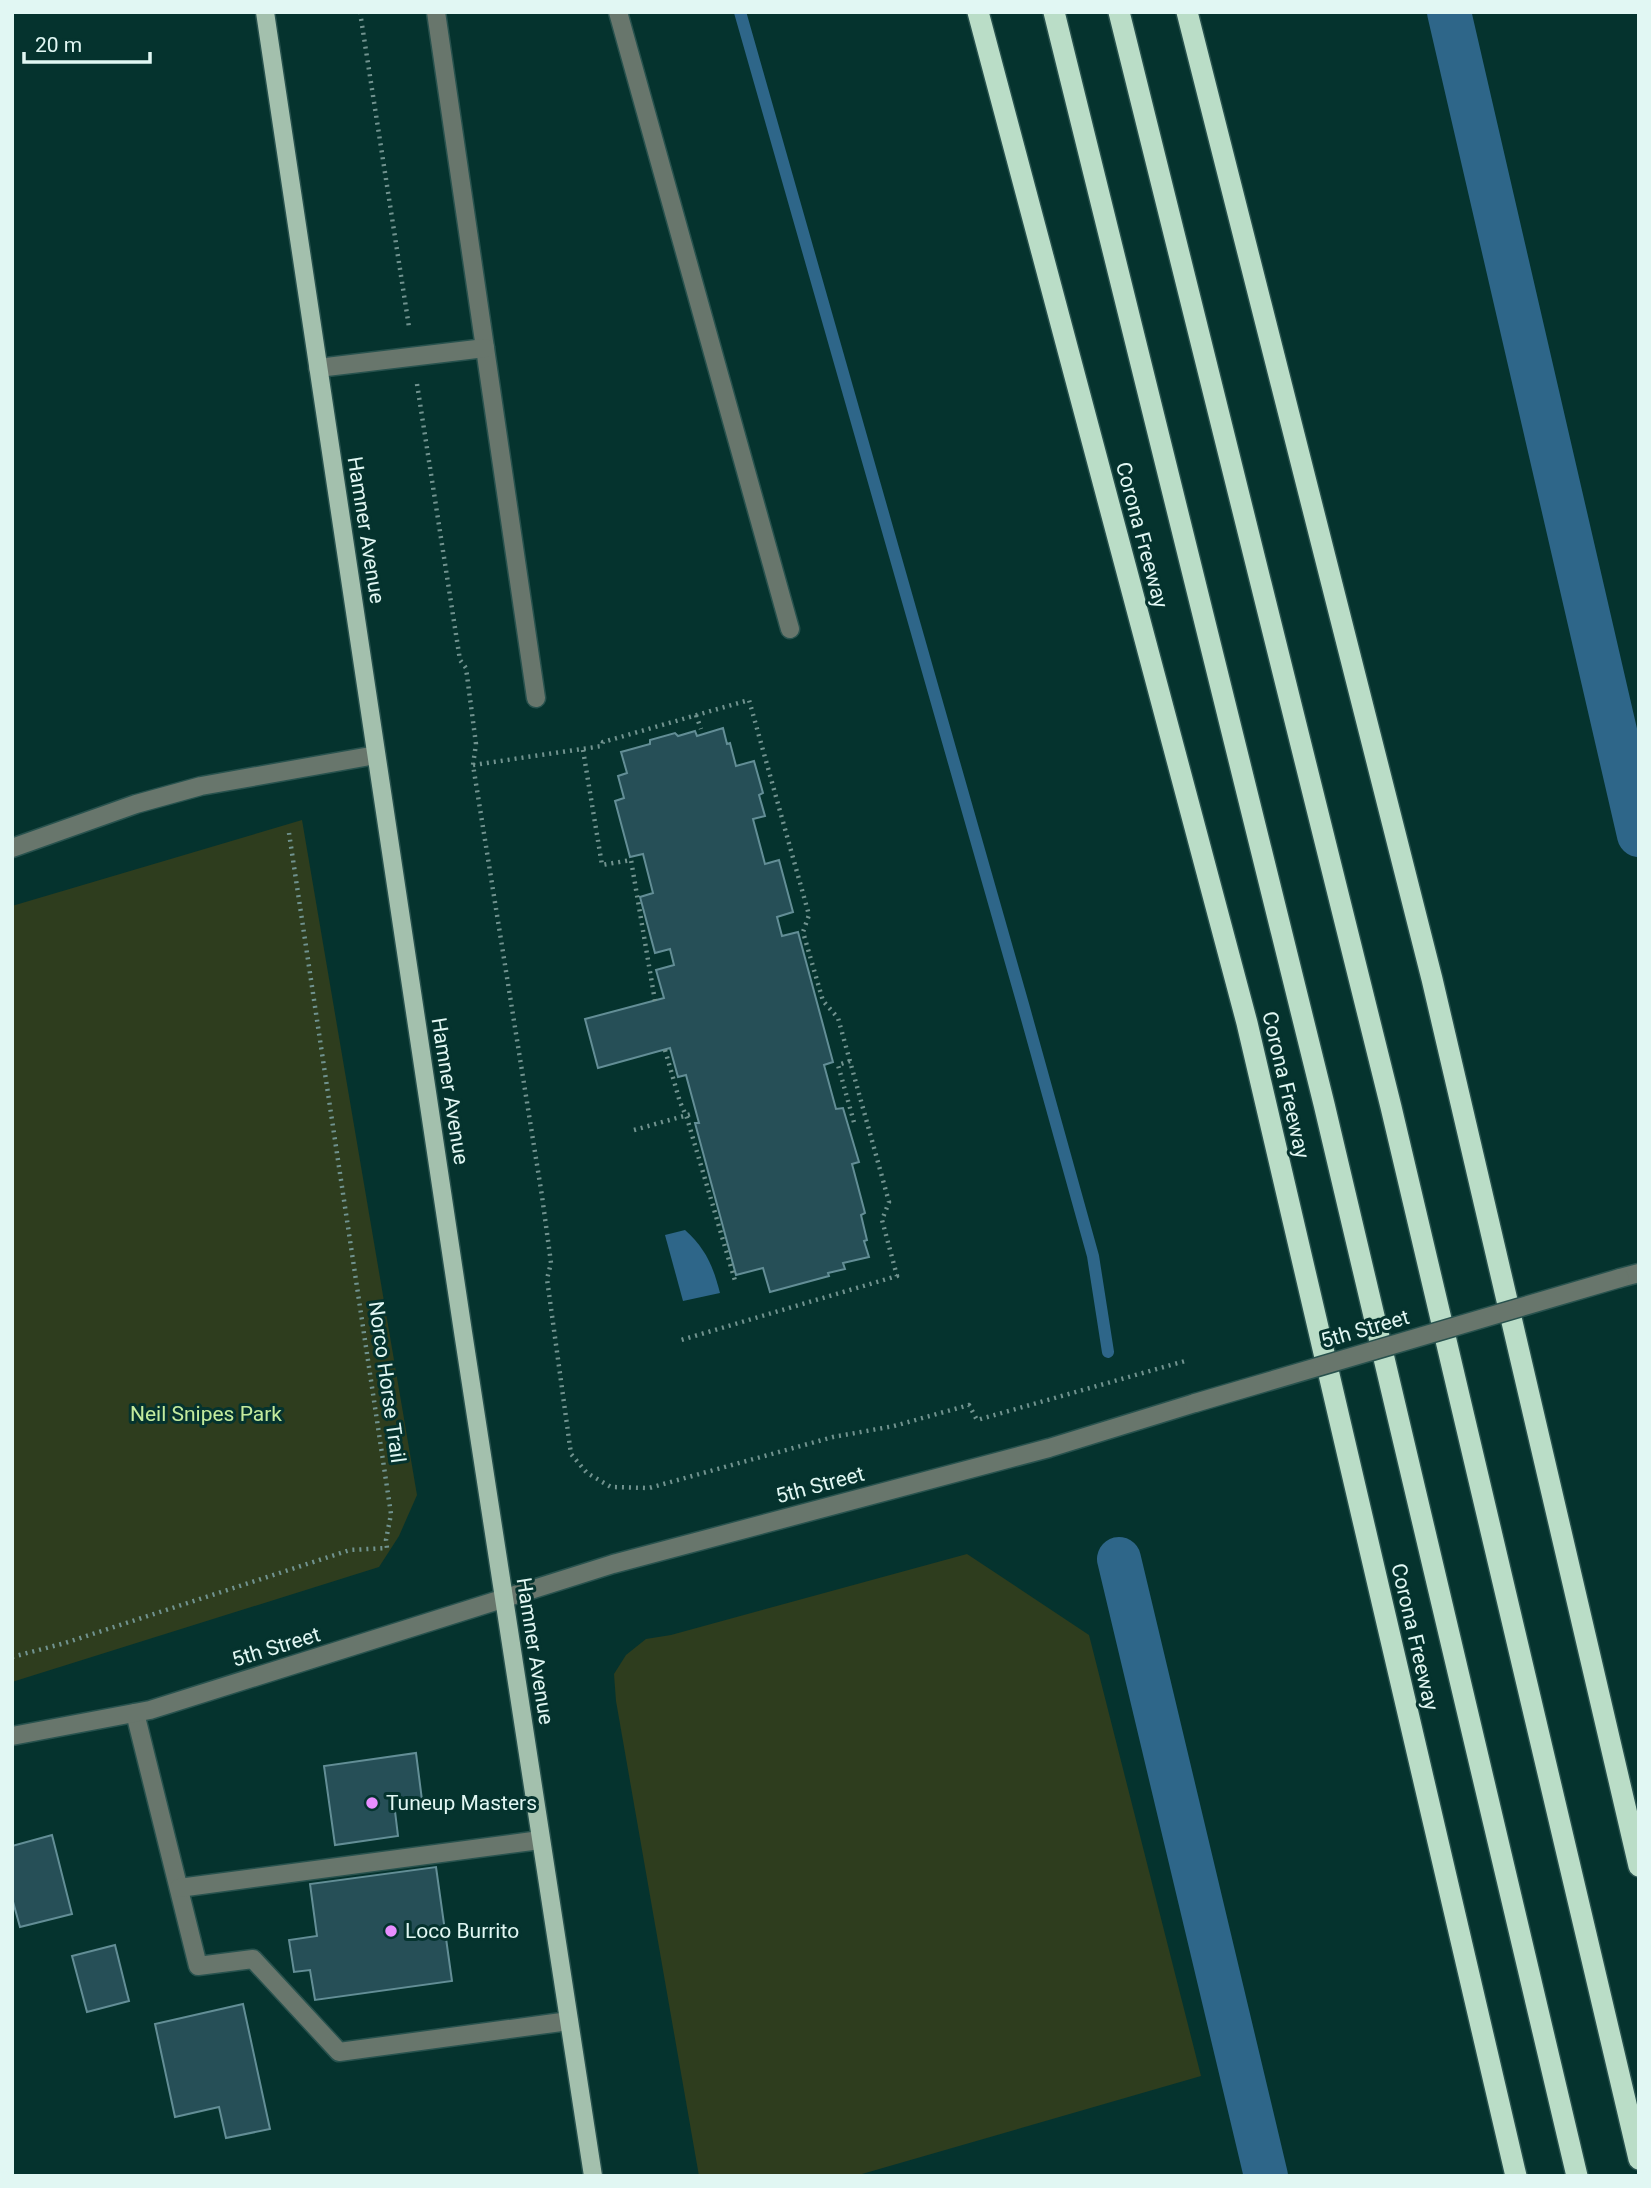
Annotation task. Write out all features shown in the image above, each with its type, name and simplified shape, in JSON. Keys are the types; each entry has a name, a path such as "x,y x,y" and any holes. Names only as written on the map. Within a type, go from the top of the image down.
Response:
{"highway":[{"name":"Corona Freeway","path":"978,12 1247,1023 1516,2176"},
{"path":"1054,12 1324,1104 1577,2176"},
{"path":"1119,12 1391,1107 1639,2159"},
{"path":"1187,12 1432,979 1639,1866"}],"main road":[{"name":"Hamner Avenue","path":"265,12 503,1598 593,2176"}],"street":[{"path":"436,12 536,698"},
{"path":"618,12 790,629"},
{"path":"318,368 485,348"},
{"path":"12,848 135,804 201,786 376,755"},
{"name":"5th Street","path":"12,1736 150,1710 613,1564 1049,1448 1639,1273"},
{"path":"135,1713 198,1966 253,1959 339,2052 569,2021"},
{"path":"179,1888 540,1840"}],"path":[{"path":"473,765 602,746 603,742 749,700 809,915 803,932 823,1001 838,1018 888,1202 882,1220 897,1276 681,1340"},
{"path":"470,708 476,744 473,765 542,1196 551,1263 547,1279 571,1454 587,1473 611,1487 649,1488 833,1437 894,1426 969,1405 977,1420 1185,1361"},
{"path":"696,715 701,729"},
{"path":"583,750 602,865 631,860 655,1000"},
{"name":"Norco Horse Trail","path":"12,1657 65,1643 350,1550 387,1548 391,1514 289,833"},
{"path":"665,1050 680,1102 688,1115 736,1284"},
{"path":"850,1061 838,1065 855,1126"},
{"path":"634,1130 688,1115"}],"green space":[{"name":"Neil Snipes Park","path":"302,820 417,1495 399,1536 379,1567 12,1682 12,906"},
{"path":"967,1554 1089,1635 1201,2076 855,2176 699,2176 616,1701 614,1674 626,1655 646,1639 671,1635"}],"water":[{"path":"685,1230 708,1258 720,1293 683,1301 665,1235"}],"building":[{"path":"723,728 736,766 754,761 763,793 759,795 765,816 753,819 765,864 779,860 793,912 777,917 782,936 798,932 833,1062 824,1065 836,1109 843,1108 859,1162 852,1164 865,1213 861,1215 869,1257 843,1263 845,1269 828,1273 829,1276 770,1292 763,1268 736,1275 695,1123 699,1123 686,1075 678,1077 670,1048 598,1068 585,1019 664,998 656,970 674,965 670,949 655,953 640,897 653,893 643,854 630,857 615,801 624,798 618,776 627,773 621,752 675,733 678,736 695,731 697,736"},
{"path":"416,1753 422,1800 394,1803 398,1836 335,1845 324,1766"},
{"path":"52,1835 72,1914 20,1927 12,1898 12,1846"},
{"path":"436,1867 452,1981 315,2000 310,1970 294,1972 289,1940 317,1936 310,1884"},
{"path":"115,1945 129,2001 87,2012 72,1956"},
{"path":"243,2004 270,2129 226,2138 219,2107 175,2117 155,2024"}],"waterway":[{"path":"740,12 1093,1256 1108,1352"},
{"path":"1449,12 1639,835"},
{"path":"1119,1559 1266,2176"}],"place":[{"name":"Tuneup Masters","path":"372,1803"},
{"name":"Loco Burrito","path":"391,1931"}]}
